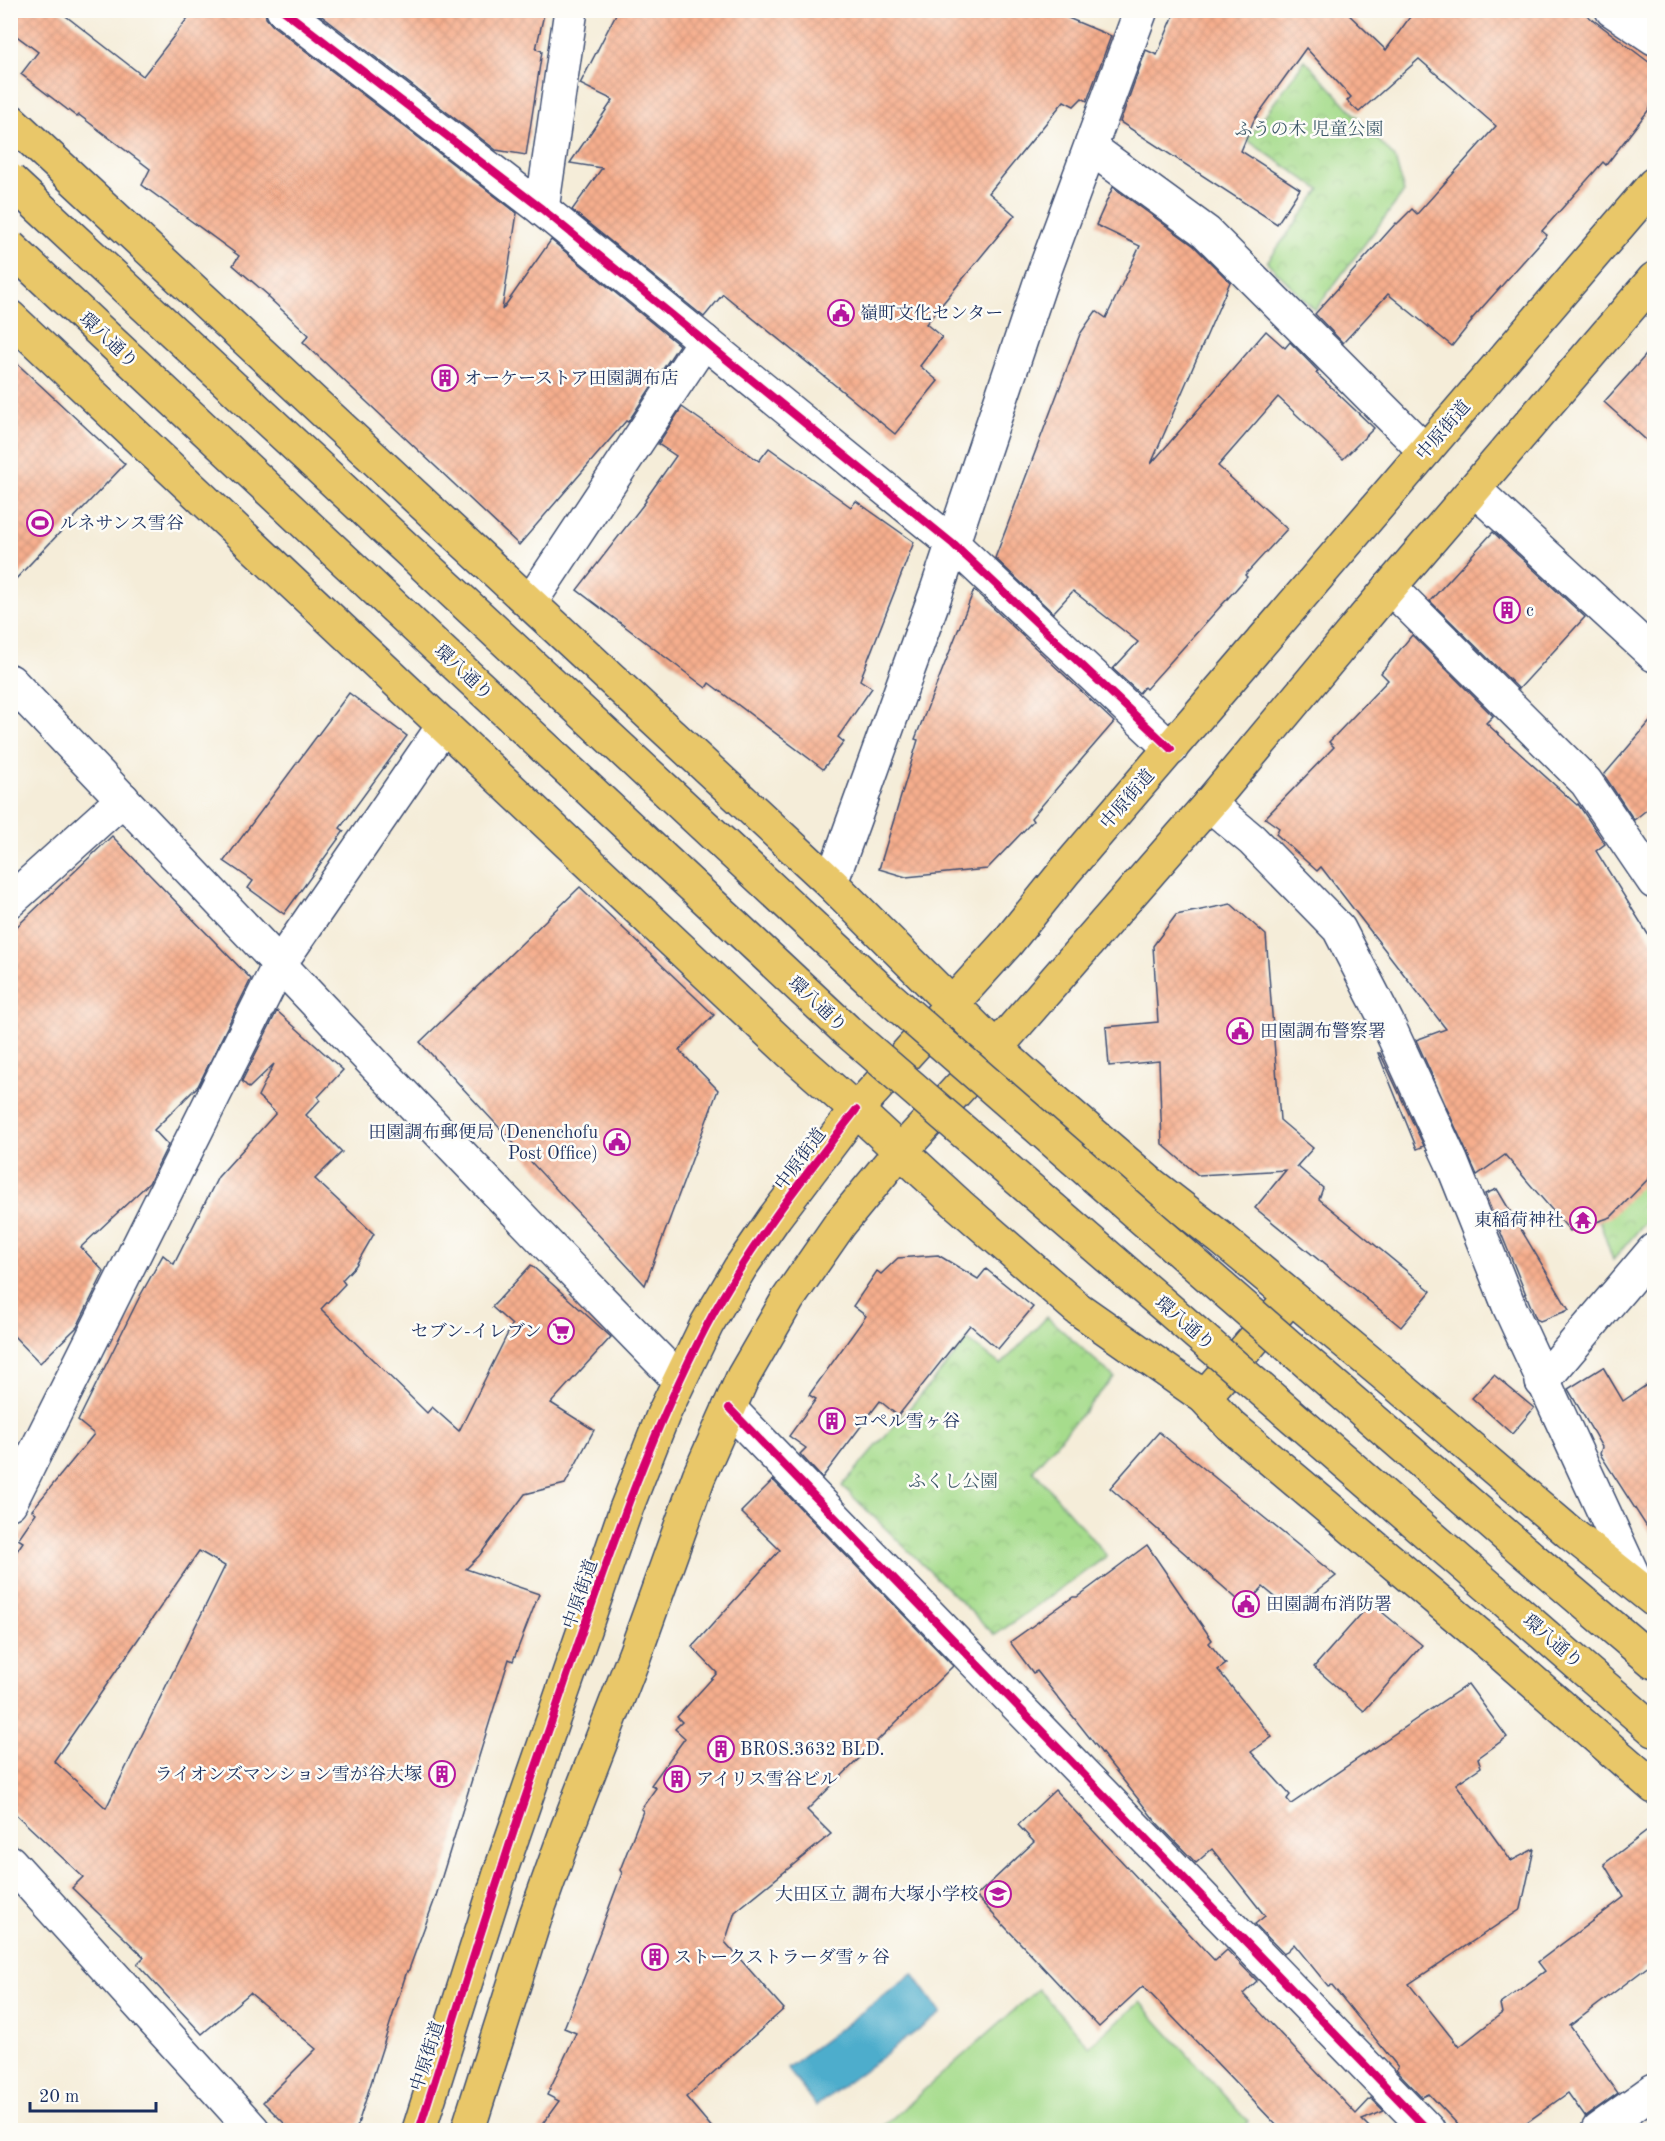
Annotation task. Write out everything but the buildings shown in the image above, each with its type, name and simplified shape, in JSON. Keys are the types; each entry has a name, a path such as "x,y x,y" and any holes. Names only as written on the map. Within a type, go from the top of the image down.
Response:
{"main road":[{"path":"10,120 831,884 996,1048 1151,1184 1222,1239 1569,1532 1646,1593"},
{"path":"10,180 885,994 1654,1662"},
{"name":"中原街道","path":"419,2130 502,1867 630,1499 679,1380 740,1268 812,1166 856,1110 1007,943 1654,184"},
{"name":"環八通り","path":"10,247 846,1030 1654,1730"},
{"path":"468,2130 535,1918 563,1840 604,1740 699,1476 742,1377 788,1299 840,1224 900,1152 996,1048 1209,804 1390,587 1654,279"},
{"path":"10,317 780,1043 959,1205 1077,1308 1204,1397 1231,1426 1498,1651 1654,1787"},
{"path":"1204,1397 1291,1298"}],"street":[{"path":"283,10 542,209 953,544 1171,748"},
{"path":"542,209 571,10"},
{"path":"831,884 953,544 1040,286 1141,10"},
{"path":"1612,10 1654,38"},
{"path":"1091,148 1206,232 1425,451"},
{"path":"530,603 704,340"},
{"path":"1474,489 1654,654"},
{"path":"1390,587 1586,782 1654,882"},
{"path":"10,681 215,894 279,965 562,1262 679,1380"},
{"path":"10,1503 279,965 444,724"},
{"path":"10,901 123,798"},
{"path":"1209,804 1252,840 1339,929 1387,1022 1452,1163 1542,1382 1646,1593"},
{"path":"1542,1382 1654,1250"},
{"path":"729,1408 1428,2130"},
{"path":"10,1862 253,2130"},
{"path":"1598,2130 1654,2090"}],"green space":[{"name":"ふうの木 児童公園","path":"1305,60 1395,158 1404,192 1315,310 1267,262 1320,190 1247,140"},
{"path":"1619,1147 1654,1190 1654,1212 1613,1260 1585,1179"},
{"name":"ふくし公園","path":"1047,1317 1114,1377 1033,1470 1107,1556 995,1635 842,1486 968,1340 1001,1365"},
{"path":"1038,1989 1089,2046 1140,2002 1248,2122 1239,2130 879,2130"}],"water":[{"path":"913,1974 941,2013 816,2106 787,2068"}],"cycle path":[{"path":"283,10 542,209 953,544 1171,749"},
{"path":"419,2130 526,1796 582,1632 647,1455 685,1369 722,1298 757,1242 856,1110"},
{"path":"729,1408 1428,2130"}],"place":[{"name":"嶺町文化センター","path":"841,313"},
{"name":"オーケーストア田園調布店","path":"445,378"},
{"name":"ルネサンス雪谷","path":"40,523"},
{"name":"c","path":"1507,610"},
{"name":"田園調布警察署","path":"1240,1031"},
{"name":"田園調布郵便局 (Denenchofu Post Office)","path":"617,1142"},
{"name":"東稲荷神社","path":"1583,1220"},
{"name":"セブン-イレブン","path":"561,1331"},
{"name":"コペル雪ヶ谷","path":"832,1421"},
{"name":"田園調布消防署","path":"1246,1604"},
{"name":"BROS.3632 BLD.","path":"721,1749"},
{"name":"ライオンズマンション雪が谷大塚","path":"442,1774"},
{"name":"アイリス雪谷ビル","path":"677,1779"},
{"name":"大田区立 調布大塚小学校","path":"998,1894"},
{"name":"ストークストラーダ雪ヶ谷","path":"655,1957"}]}
